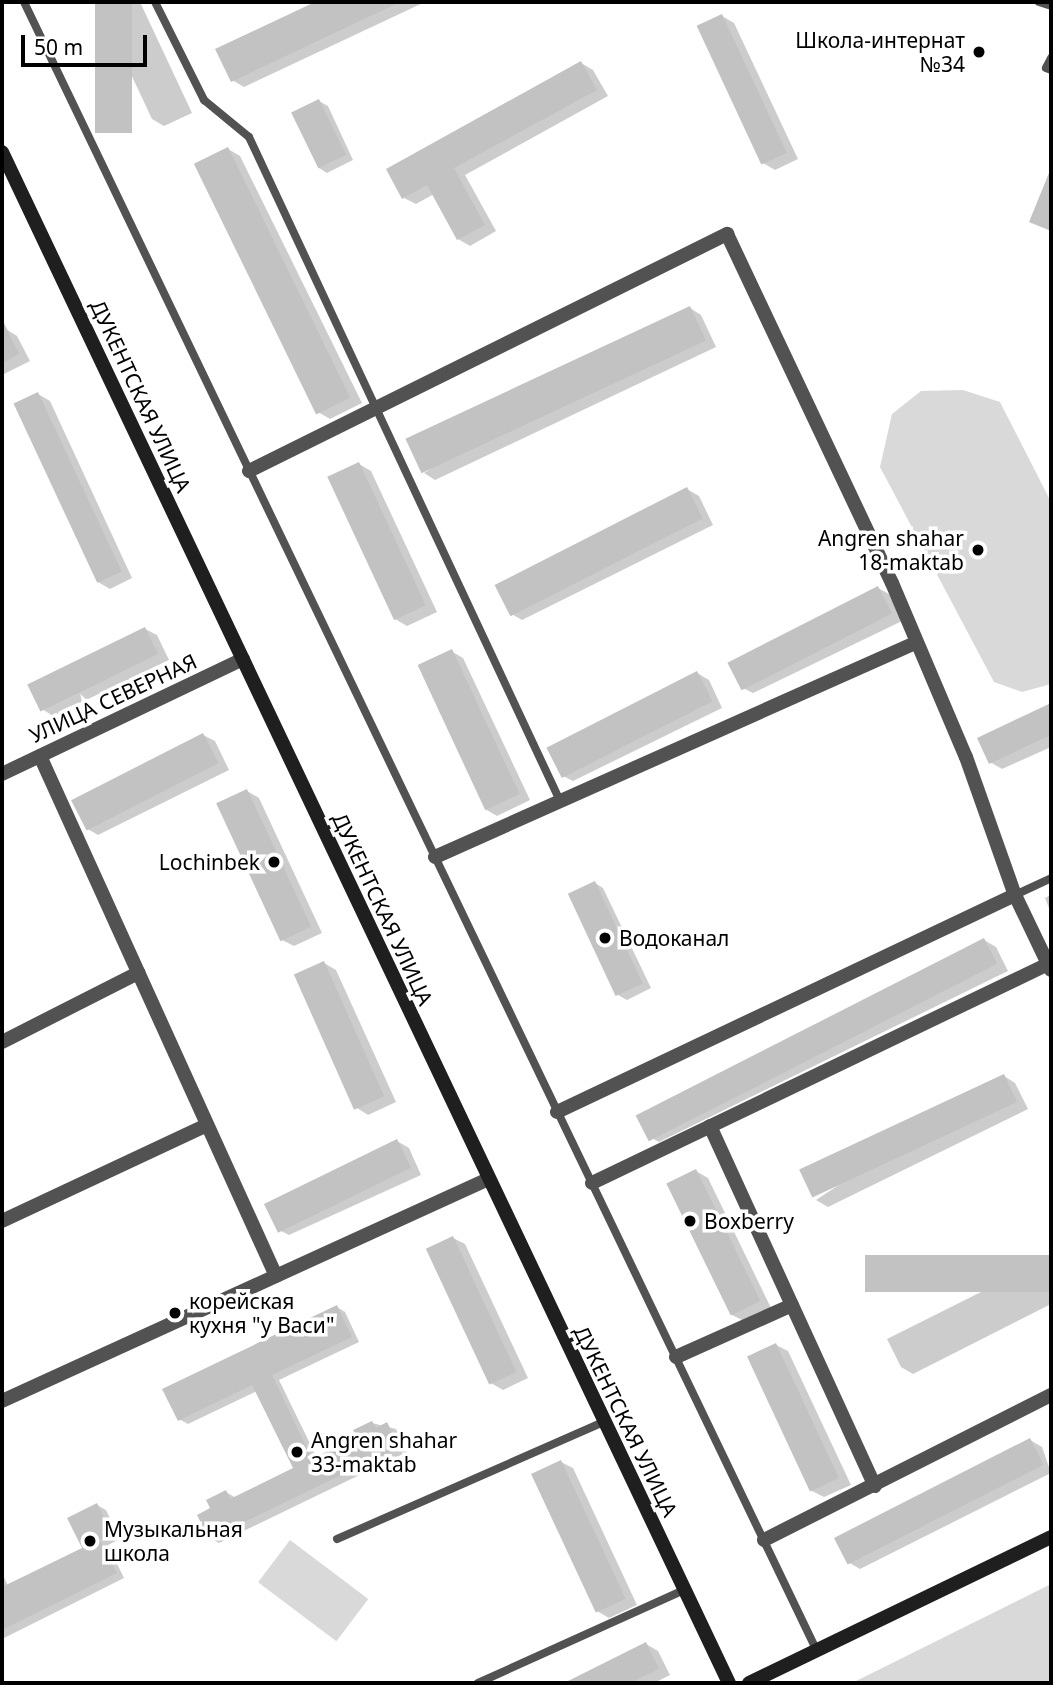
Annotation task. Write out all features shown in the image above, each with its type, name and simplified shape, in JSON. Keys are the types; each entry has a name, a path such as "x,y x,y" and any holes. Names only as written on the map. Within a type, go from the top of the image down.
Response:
{"main road":[{"name":"ДУКЕНТСКАЯ УЛИЦА","path":"2,152 486,1180 729,1683"},
{"path":"749,1683 1051,1537"}],"street":[{"path":"249,471 727,234 892,583 915,643 966,757 1015,895 1050,967 592,1183"},
{"path":"435,857 915,643"},
{"name":"УЛИЦА СЕВЕРНАЯ","path":"2,774 243,659"},
{"path":"40,756 276,1276"},
{"path":"557,1112 1015,895"},
{"path":"2,1042 138,973"},
{"path":"2,1221 207,1125"},
{"path":"710,1126 875,1486"},
{"path":"2,1401 486,1180"},
{"path":"676,1357 792,1305"},
{"path":"764,1540 1051,1395"}],"lane":[{"path":"24,2 817,1651"},
{"path":"155,2 204,100 249,137 560,801"},
{"path":"1039,2 1051,6"},
{"path":"1051,58 1046,68 1051,71"},
{"path":"1015,895 1051,878"},
{"path":"337,1539 603,1423"},
{"path":"478,1683 684,1590"}],"shaded area":[{"name":"Angren shahar 18-maktab","path":"963,390 1000,402 1051,502 1051,684 1022,692 994,682 880,467 892,414 921,391"},
{"path":"290,1540 368,1599 336,1641 258,1582"},
{"path":"1051,1584 1051,1683 852,1683"}],"building":[{"path":"95,2 132,2 132,133 95,133"},
{"path":"315,2 400,2 231,82 215,49"},
{"path":"722,14 787,153 761,164 697,26"},
{"path":"581,61 597,90 454,168 485,225 457,240 427,185 402,199 386,169"},
{"path":"319,99 346,155 318,168 291,113"},
{"path":"228,147 350,398 316,414 194,164"},
{"path":"1051,168 1051,231 1029,222"},
{"path":"690,306 706,340 421,473 405,439"},
{"path":"2,319 19,354 2,363"},
{"path":"38,392 122,571 97,583 14,403"},
{"path":"359,462 426,605 394,620 327,477"},
{"path":"687,487 703,518 510,616 495,585"},
{"path":"878,586 892,614 741,690 727,663"},
{"path":"145,627 158,654 40,711 27,684"},
{"path":"452,649 520,794 485,810 418,665"},
{"path":"697,671 712,701 562,778 546,748"},
{"path":"1051,703 1051,735 989,764 977,738"},
{"path":"203,733 218,763 87,830 71,800"},
{"path":"247,789 311,927 280,941 216,803"},
{"path":"595,881 643,983 616,996 568,894"},
{"path":"984,938 997,964 649,1141 636,1116"},
{"path":"324,961 384,1096 354,1110 294,974"},
{"path":"1004,1074 1017,1102 812,1198 799,1170"},
{"path":"397,1139 411,1168 278,1233 264,1204"},
{"path":"696,1169 760,1301 731,1316 666,1183"},
{"path":"453,1236 516,1372 489,1385 426,1249"},
{"path":"865,1255 1051,1255 1051,1292 865,1292"},
{"path":"337,1305 352,1337 272,1375 312,1459 357,1437 353,1430 372,1421 376,1428 387,1422 399,1447 209,1539 197,1515 210,1508 206,1500 226,1490 230,1499 293,1468 252,1385 178,1421 162,1389"},
{"path":"776,1343 839,1478 810,1492 747,1357"},
{"path":"1030,1438 1044,1465 848,1565 834,1538"},
{"path":"561,1460 626,1599 596,1613 531,1474"},
{"path":"97,1503 112,1534 100,1540 117,1573 2,1630 2,1587 82,1548 67,1518"},
{"path":"646,1642 659,1669 630,1683 564,1683"}],"place":[{"name":"Школа-интернат №34","path":"979,52"},
{"name":"Angren shahar 18-maktab","path":"978,550"},
{"name":"Lochinbek","path":"274,862"},
{"name":"Водоканал","path":"605,938"},
{"name":"Boxberry","path":"690,1221"},
{"name":"корейская кухня \"у Васи\"","path":"175,1313"},
{"name":"Angren shahar 33-maktab","path":"297,1452"},
{"name":"Музыкальная школа","path":"90,1541"}]}
